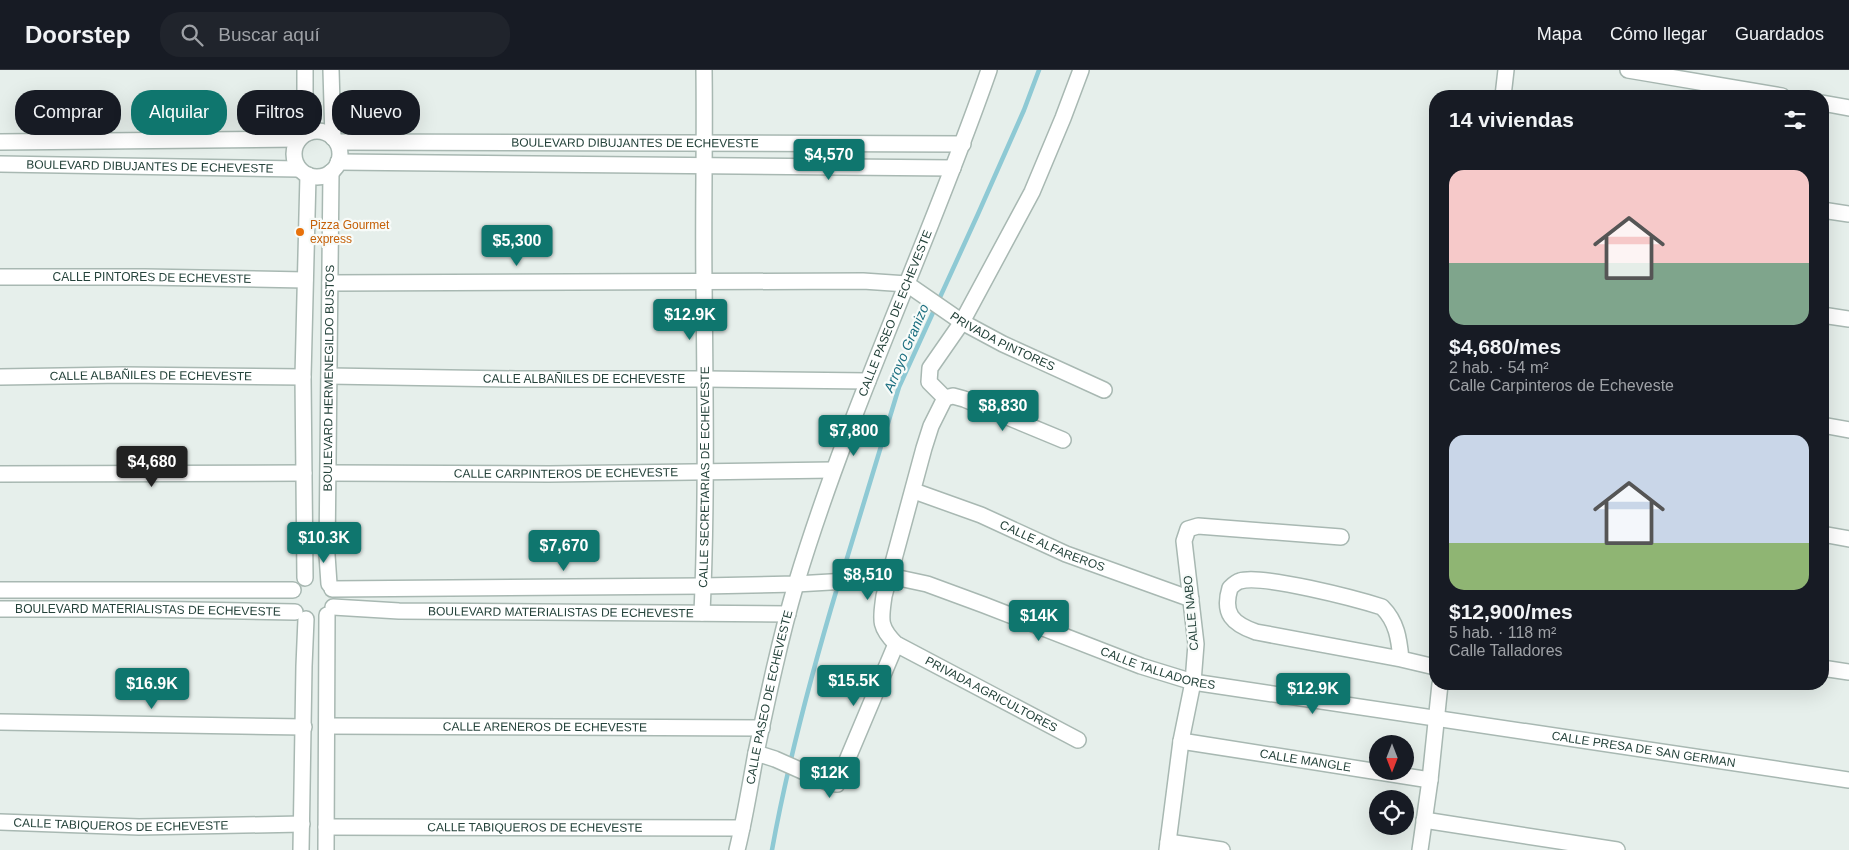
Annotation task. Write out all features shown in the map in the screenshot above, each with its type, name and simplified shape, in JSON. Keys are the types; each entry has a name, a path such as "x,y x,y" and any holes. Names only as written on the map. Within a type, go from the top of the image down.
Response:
{"street":[{"path":"305,70 304,136 294,151 294,157 304,172 316,176 334,167 339,148 335,140 331,70"},
{"name":"CALLE SECRETARIAS DE ECHEVESTE","path":"702,613 706,379 704,282 706,144 704,70"},
{"name":"CALLE PASEO DE ECHEVESTE","path":"737,850 756,753 796,584 833,470 963,144 989,70"},
{"path":"945,398 929,382 930,368 956,319 1032,192 1064,118 1081,70"},
{"path":"1504,90 1506,70"},
{"path":"1628,70 1746,90"},
{"path":"1829,104 1849,108"},
{"path":"304,136 322,132 335,140"},
{"name":"BOULEVARD DIBUJANTES DE ECHEVESTE","path":"0,142 304,136"},
{"name":"BOULEVARD DIBUJANTES DE ECHEVESTE","path":"335,140 706,144 963,144"},
{"name":"BOULEVARD DIBUJANTES DE ECHEVESTE","path":"0,164 304,172"},
{"name":"BOULEVARD DIBUJANTES DE ECHEVESTE","path":"334,167 705,166 953,168"},
{"name":"BOULEVARD HERMENEGILDO BUSTOS","path":"331,587 327,554 330,283 334,167"},
{"name":"BOULEVARD HERMENEGILDO BUSTOS","path":"304,172 305,280 303,376 305,578"},
{"path":"1829,211 1849,214"},
{"name":"CALLE PINTORES DE ECHEVESTE","path":"0,277 145,276 305,280"},
{"path":"330,283 863,282 907,284"},
{"name":"PRIVADA PINTORES","path":"907,284 956,319 1011,348 1104,390"},
{"path":"1829,316 1849,320"},
{"name":"CALLE ALBAÑILES DE ECHEVESTE","path":"0,377 123,375 303,376"},
{"name":"CALLE ALBAÑILES DE ECHEVESTE","path":"329,376 868,381"},
{"path":"884,578 914,491 931,426 945,398 953,396 964,399 1062,440"},
{"path":"1829,427 1849,430"},
{"name":"CALLE CARPINTEROS DE ECHEVESTE","path":"328,473 549,474 833,470"},
{"path":"0,474 304,473"},
{"name":"CALLE ALFAREROS","path":"914,491 981,515 1066,554 1191,599"},
{"name":"CALLE NABO","path":"1168,846 1181,741 1193,682 1196,644 1184,541 1188,529 1198,526 1341,537"},
{"path":"1829,535 1849,539"},
{"path":"301,850 304,666 301,615 291,601 293,590 298,583 305,578 318,578 331,587 334,601 330,611 326,850"},
{"name":"BOULEVARD MATERIALISTAS DE ECHEVESTE","path":"331,587 703,586 796,584 884,578"},
{"name":"PRIVADA AGRICULTORES","path":"884,578 882,628 896,644 1078,740"},
{"name":"CALLE TALLADORES","path":"884,578 899,578 927,584 1140,666 1193,682 1437,718"},
{"path":"1400,659 1399,640 1395,624 1382,607 1274,582 1246,580 1239,581 1230,588 1229,610 1235,623 1243,627 1256,632 1429,666"},
{"name":"BOULEVARD MATERIALISTAS DE ECHEVESTE","path":"0,590 293,590"},
{"name":"BOULEVARD MATERIALISTAS DE ECHEVESTE","path":"0,609 143,609 301,615"},
{"path":"301,615 317,620 330,611"},
{"name":"BOULEVARD MATERIALISTAS DE ECHEVESTE","path":"330,611 788,614"},
{"path":"756,753 790,765 833,784 839,782 896,644"},
{"path":"1829,669 1849,672"},
{"path":"1420,850 1439,690"},
{"name":"CALLE PRESA DE SAN GERMAN","path":"1437,718 1849,780"},
{"path":"0,722 304,727"},
{"name":"CALLE ARENEROS DE ECHEVESTE","path":"327,726 762,728"},
{"name":"CALLE MANGLE","path":"1181,741 1430,780"},
{"path":"1424,820 1617,850"},
{"name":"CALLE TABIQUEROS DE ECHEVESTE","path":"0,822 139,827 302,824"},
{"name":"CALLE TABIQUEROS DE ECHEVESTE","path":"326,827 742,828"},
{"path":"1168,846 1222,850"}],"waterway":[{"name":"Arroyo Granizo","path":"841,578 899,387 1024,110 1039,70"},
{"name":"Arroyo Granizo","path":"772,850 785,783 801,717 838,585"}],"place":[{"name":"Pizza Gourmet express","path":"300,232"}]}
